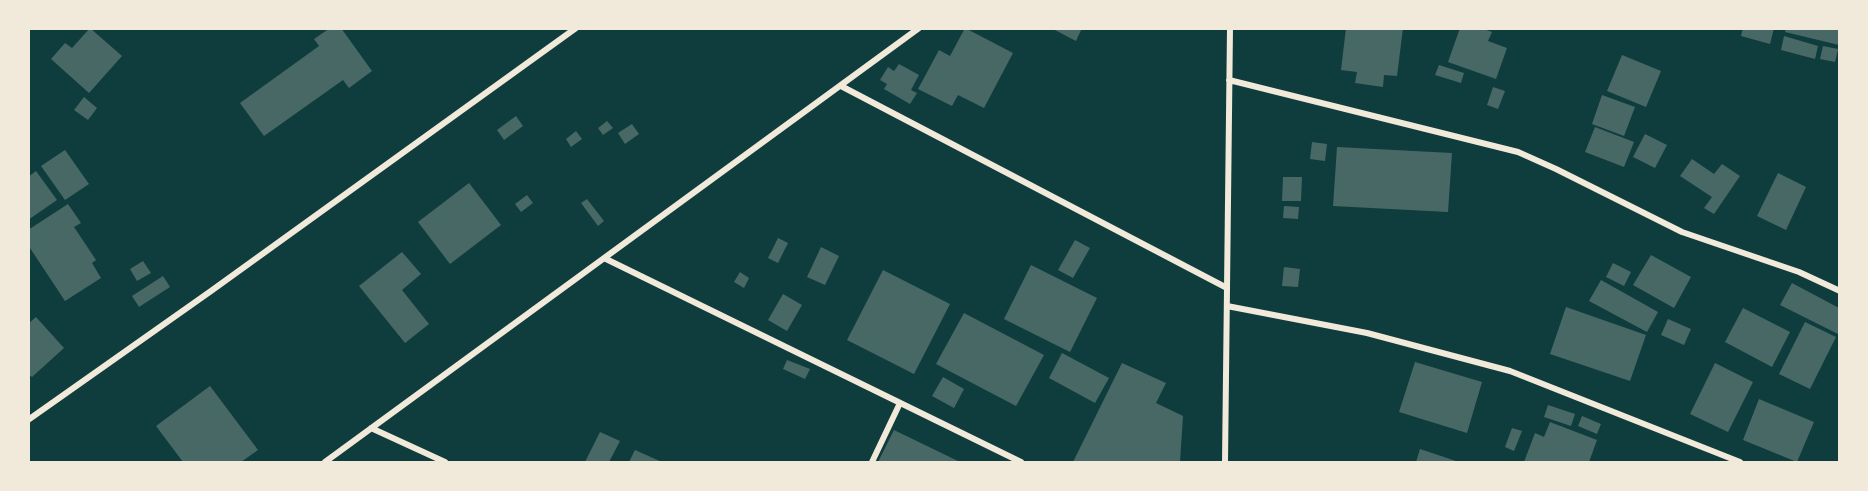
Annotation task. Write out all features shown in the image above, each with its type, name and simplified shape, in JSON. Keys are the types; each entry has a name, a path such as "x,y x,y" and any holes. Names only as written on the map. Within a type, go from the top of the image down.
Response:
{"street":[{"path":"28,420 576,28"},
{"path":"325,462 606,259 919,28"},
{"path":"1225,462 1230,28"},
{"path":"1229,80 1518,152 1682,232 1799,272 1839,291"},
{"path":"841,86 1227,288"},
{"path":"606,259 1021,462"},
{"path":"1227,306 1367,333 1510,371 1740,462"},
{"path":"872,462 900,403"},
{"path":"371,428 445,462"}],"building":[{"path":"90,28 122,56 89,93 51,59 65,43 72,48"},
{"path":"330,28 341,28 372,71 349,88 343,80 264,136 240,103 319,46 314,39"},
{"path":"965,28 1013,53 984,108 958,95 952,106 918,89 939,50 950,56"},
{"path":"1051,28 1082,28 1076,41"},
{"path":"1346,28 1403,28 1397,76 1384,75 1383,87 1355,83 1357,72 1341,70"},
{"path":"1460,28 1481,28 1492,32 1488,41 1507,48 1496,79 1448,62"},
{"path":"1743,28 1774,28 1770,44 1741,36"},
{"path":"1786,28 1839,28 1839,45 1785,32"},
{"path":"1784,36 1818,46 1815,59 1781,50"},
{"path":"1823,46 1838,49 1835,62 1820,59"},
{"path":"1622,55 1661,71 1646,107 1607,91"},
{"path":"899,64 919,75 911,90 917,93 910,104 884,89 887,84 880,80 888,67 894,71"},
{"path":"1439,65 1464,73 1461,83 1435,75"},
{"path":"1493,87 1505,91 1498,109 1487,105"},
{"path":"1602,95 1635,107 1624,136 1592,124"},
{"path":"84,97 97,108 88,120 74,110"},
{"path":"516,116 523,126 504,140 497,130"},
{"path":"607,121 613,128 603,135 598,128"},
{"path":"632,124 639,134 625,144 618,133"},
{"path":"1595,127 1634,142 1624,167 1585,152"},
{"path":"576,131 582,139 571,147 566,139"},
{"path":"1645,134 1667,145 1655,168 1633,157"},
{"path":"1312,142 1327,144 1325,161 1310,159"},
{"path":"1337,147 1452,153 1448,212 1333,206"},
{"path":"65,150 89,184 65,200 41,166"},
{"path":"1692,159 1714,174 1722,164 1740,176 1714,214 1704,208 1712,197 1680,176"},
{"path":"36,171 57,200 28,220 28,177"},
{"path":"1778,173 1806,187 1786,230 1757,216"},
{"path":"1283,177 1302,177 1301,201 1282,201"},
{"path":"469,183 501,225 450,264 418,222"},
{"path":"527,195 533,203 521,212 515,204"},
{"path":"587,199 604,221 598,226 581,203"},
{"path":"68,204 81,223 74,227 96,260 92,263 101,278 65,301 28,245 28,230"},
{"path":"1284,206 1299,207 1298,219 1283,218"},
{"path":"778,238 788,243 778,263 768,258"},
{"path":"1075,240 1090,248 1073,278 1058,270"},
{"path":"821,247 839,256 825,285 807,277"},
{"path":"402,252 421,274 402,290 429,324 405,343 359,286"},
{"path":"1651,255 1691,277 1674,308 1633,285"},
{"path":"143,261 151,273 137,281 130,269"},
{"path":"1613,263 1631,272 1624,286 1606,277"},
{"path":"1031,265 1097,298 1070,352 1004,319"},
{"path":"1284,267 1300,269 1298,287 1282,286"},
{"path":"883,270 950,304 914,374 847,340"},
{"path":"740,272 749,278 744,288 734,282"},
{"path":"163,276 170,287 139,307 132,296"},
{"path":"1601,280 1658,312 1647,332 1589,301"},
{"path":"1792,283 1839,308 1838,334 1780,305"},
{"path":"783,294 802,305 787,331 768,320"},
{"path":"1566,307 1646,335 1630,381 1550,354"},
{"path":"1743,308 1790,332 1772,367 1725,342"},
{"path":"964,313 1044,355 1016,406 936,364"},
{"path":"36,317 64,348 32,377 28,374 28,324"},
{"path":"1668,319 1691,329 1684,345 1661,335"},
{"path":"1805,322 1836,337 1810,389 1779,374"},
{"path":"1062,353 1109,378 1095,403 1049,378"},
{"path":"787,360 810,369 805,379 783,369"},
{"path":"1415,362 1482,382 1467,433 1399,412"},
{"path":"1122,363 1166,383 1156,403 1183,416 1180,462 1073,462"},
{"path":"1715,363 1753,382 1728,432 1690,414"},
{"path":"943,377 964,389 954,408 932,396"},
{"path":"210,386 258,450 241,462 183,462 156,426"},
{"path":"1759,399 1814,422 1797,462 1743,440"},
{"path":"1548,405 1575,414 1571,426 1544,417"},
{"path":"1582,416 1601,424 1597,434 1578,426"},
{"path":"1550,422 1597,440 1589,462 1524,462 1535,433 1544,437"},
{"path":"1512,428 1522,431 1514,451 1505,447"},
{"path":"894,430 960,462 878,462"},
{"path":"600,432 620,441 609,462 585,462"},
{"path":"1420,449 1459,462 1416,462"},
{"path":"635,450 662,462 629,462"}]}
